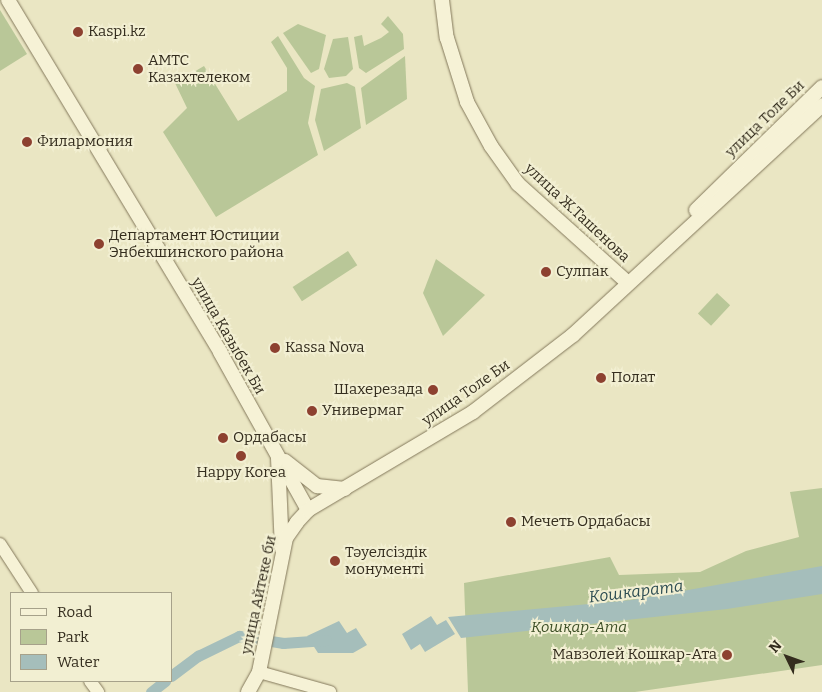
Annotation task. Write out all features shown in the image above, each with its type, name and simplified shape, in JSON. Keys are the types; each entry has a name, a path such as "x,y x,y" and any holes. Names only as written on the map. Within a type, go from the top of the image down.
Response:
{"main road":[{"name":"улица Казыбек Би","path":"8,0 278,455 308,510"},
{"name":"улица Ж.Ташенова","path":"442,0 447,38 467,102 491,146 518,184 627,282"},
{"name":"улица Толе Би","path":"627,282 630,275 822,86"},
{"name":"улица Толе Би","path":"308,510 473,412 573,334 627,282 822,105"},
{"path":"278,455 317,486 345,489"},
{"path":"278,455 282,555"},
{"name":"улица Айтеке би","path":"248,692 260,667 286,538 308,510"}],"street":[{"path":"0,544 31,592"},
{"path":"260,667 330,692"}],"green space":[{"path":"0,10 27,54 0,71"},
{"path":"388,16 403,34 404,49 366,73 359,68 354,37 362,35 364,46 381,38 389,32 381,24"},
{"path":"298,24 326,35 319,69 311,73 283,33"},
{"path":"278,36 304,78 315,86 308,123 318,155 216,217 163,132 187,108 175,83 204,66 238,121 287,91 287,68 271,42"},
{"path":"348,37 353,69 346,76 329,78 324,69 333,39"},
{"path":"405,56 407,99 366,125 361,88"},
{"path":"347,83 355,87 361,128 324,151 315,120 321,89"},
{"path":"348,251 357,265 302,301 293,287"},
{"path":"436,259 485,295 443,336 423,293"},
{"path":"717,293 730,305 711,326 698,313"},
{"name":"Қошқар-Ата","path":"822,488 822,665 635,692 468,692 464,583 610,557 619,575 700,572 746,551 799,537 790,492"}],"water":[{"path":"822,566 822,594 727,609 461,638 448,617 632,600"},
{"path":"431,616 437,625 446,620 455,634 425,652 420,644 411,650 402,634"},
{"path":"339,621 347,633 356,628 367,645 353,653 318,653 307,636"}],"waterway":[{"path":"172,675 198,656 239,636 283,643 326,640"},
{"path":"151,692 164,682"}],"place":[{"name":"Kaspi.kz","path":"78,32"},
{"name":"АМТС Казахтелеком","path":"138,69"},
{"name":"Филармония","path":"27,142"},
{"name":"Департамент Юстиции Энбекшинского района","path":"99,244"},
{"name":"Сулпак","path":"546,272"},
{"name":"Kassa Nova","path":"275,348"},
{"name":"Полат","path":"601,378"},
{"name":"Шахерезада","path":"433,390"},
{"name":"Универмаг","path":"312,411"},
{"name":"Ордабасы","path":"223,438"},
{"name":"Happy Korea","path":"241,456"},
{"name":"Мечеть Ордабасы","path":"511,522"},
{"name":"Тәуелсіздік монументі","path":"335,561"},
{"name":"Мавзолей Кошкар-Ата","path":"727,655"}],"water label":[{"name":"Кошкарата","path":"636,592"}]}
